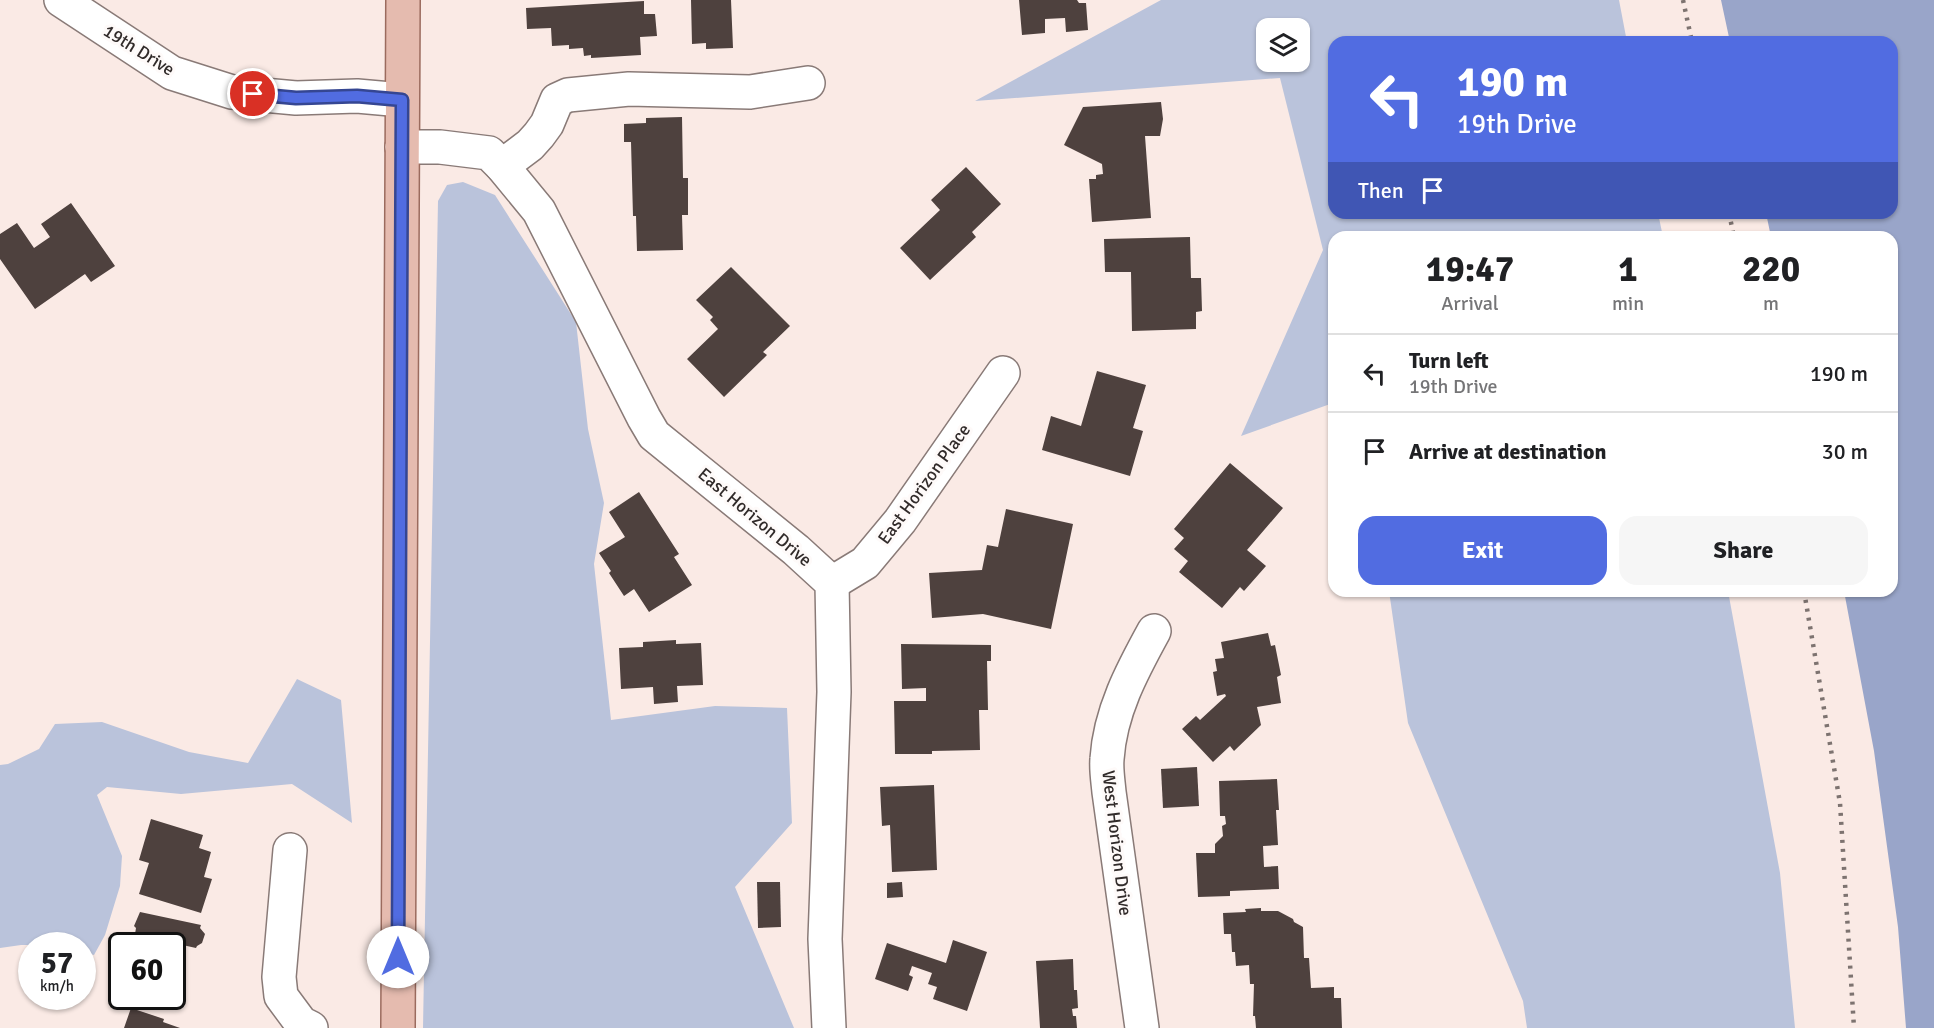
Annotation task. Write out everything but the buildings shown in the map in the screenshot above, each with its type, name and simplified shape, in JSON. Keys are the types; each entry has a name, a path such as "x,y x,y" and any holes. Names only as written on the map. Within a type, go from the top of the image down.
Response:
{"main road":[{"path":"398,1028 403,0"}],"street":[{"name":"19th Drive","path":"61,0 172,73 232,92 296,98 357,96 402,100"},
{"path":"502,166 535,140 547,123 556,100 568,95 629,89 750,92 808,83"},
{"name":"East Horizon Drive","path":"402,147 440,147 489,153 502,166 538,211 654,435 796,550 832,583"},
{"name":"East Horizon Place","path":"832,583 865,563 900,521 1003,373"},
{"path":"829,1028 825,939 834,692 832,583"},
{"name":"West Horizon Drive","path":"1142,1028 1109,792 1107,760 1117,705 1154,631"},
{"path":"290,850 279,977 281,996 301,1023 311,1028"}],"shaded area":[{"path":"1161,0 1619,0 1626,36 1328,36 1328,219 1659,219 1662,231 1328,231 1328,405 1241,436 1323,250 1280,78 975,101"},
{"path":"1721,0 1934,0 1934,1028 1906,1028 1898,927 1874,751 1845,597 1898,597 1898,231 1770,231 1767,219 1898,219 1898,36 1729,36"},
{"path":"463,182 495,195 576,322 588,429 604,503 594,564 611,720 715,706 787,708 792,823 735,887 794,1028 423,1028 438,201 447,185"},
{"path":"1390,597 1729,597 1780,873 1795,1028 1527,1028 1523,1001 1408,723"},
{"path":"297,679 341,700 352,823 292,784 181,794 107,787 97,795 122,856 120,886 105,935 96,951 96,932 18,932 18,945 0,948 0,765 8,764 39,749 55,724 102,722 189,752 248,763"}],"railway":[{"path":"1683,0 1691,36"},
{"path":"1730,219 1733,231"},
{"path":"1805,597 1840,803 1854,1028"}],"route":[{"path":"253,94 296,98 357,96 402,100 398,957"}]}
